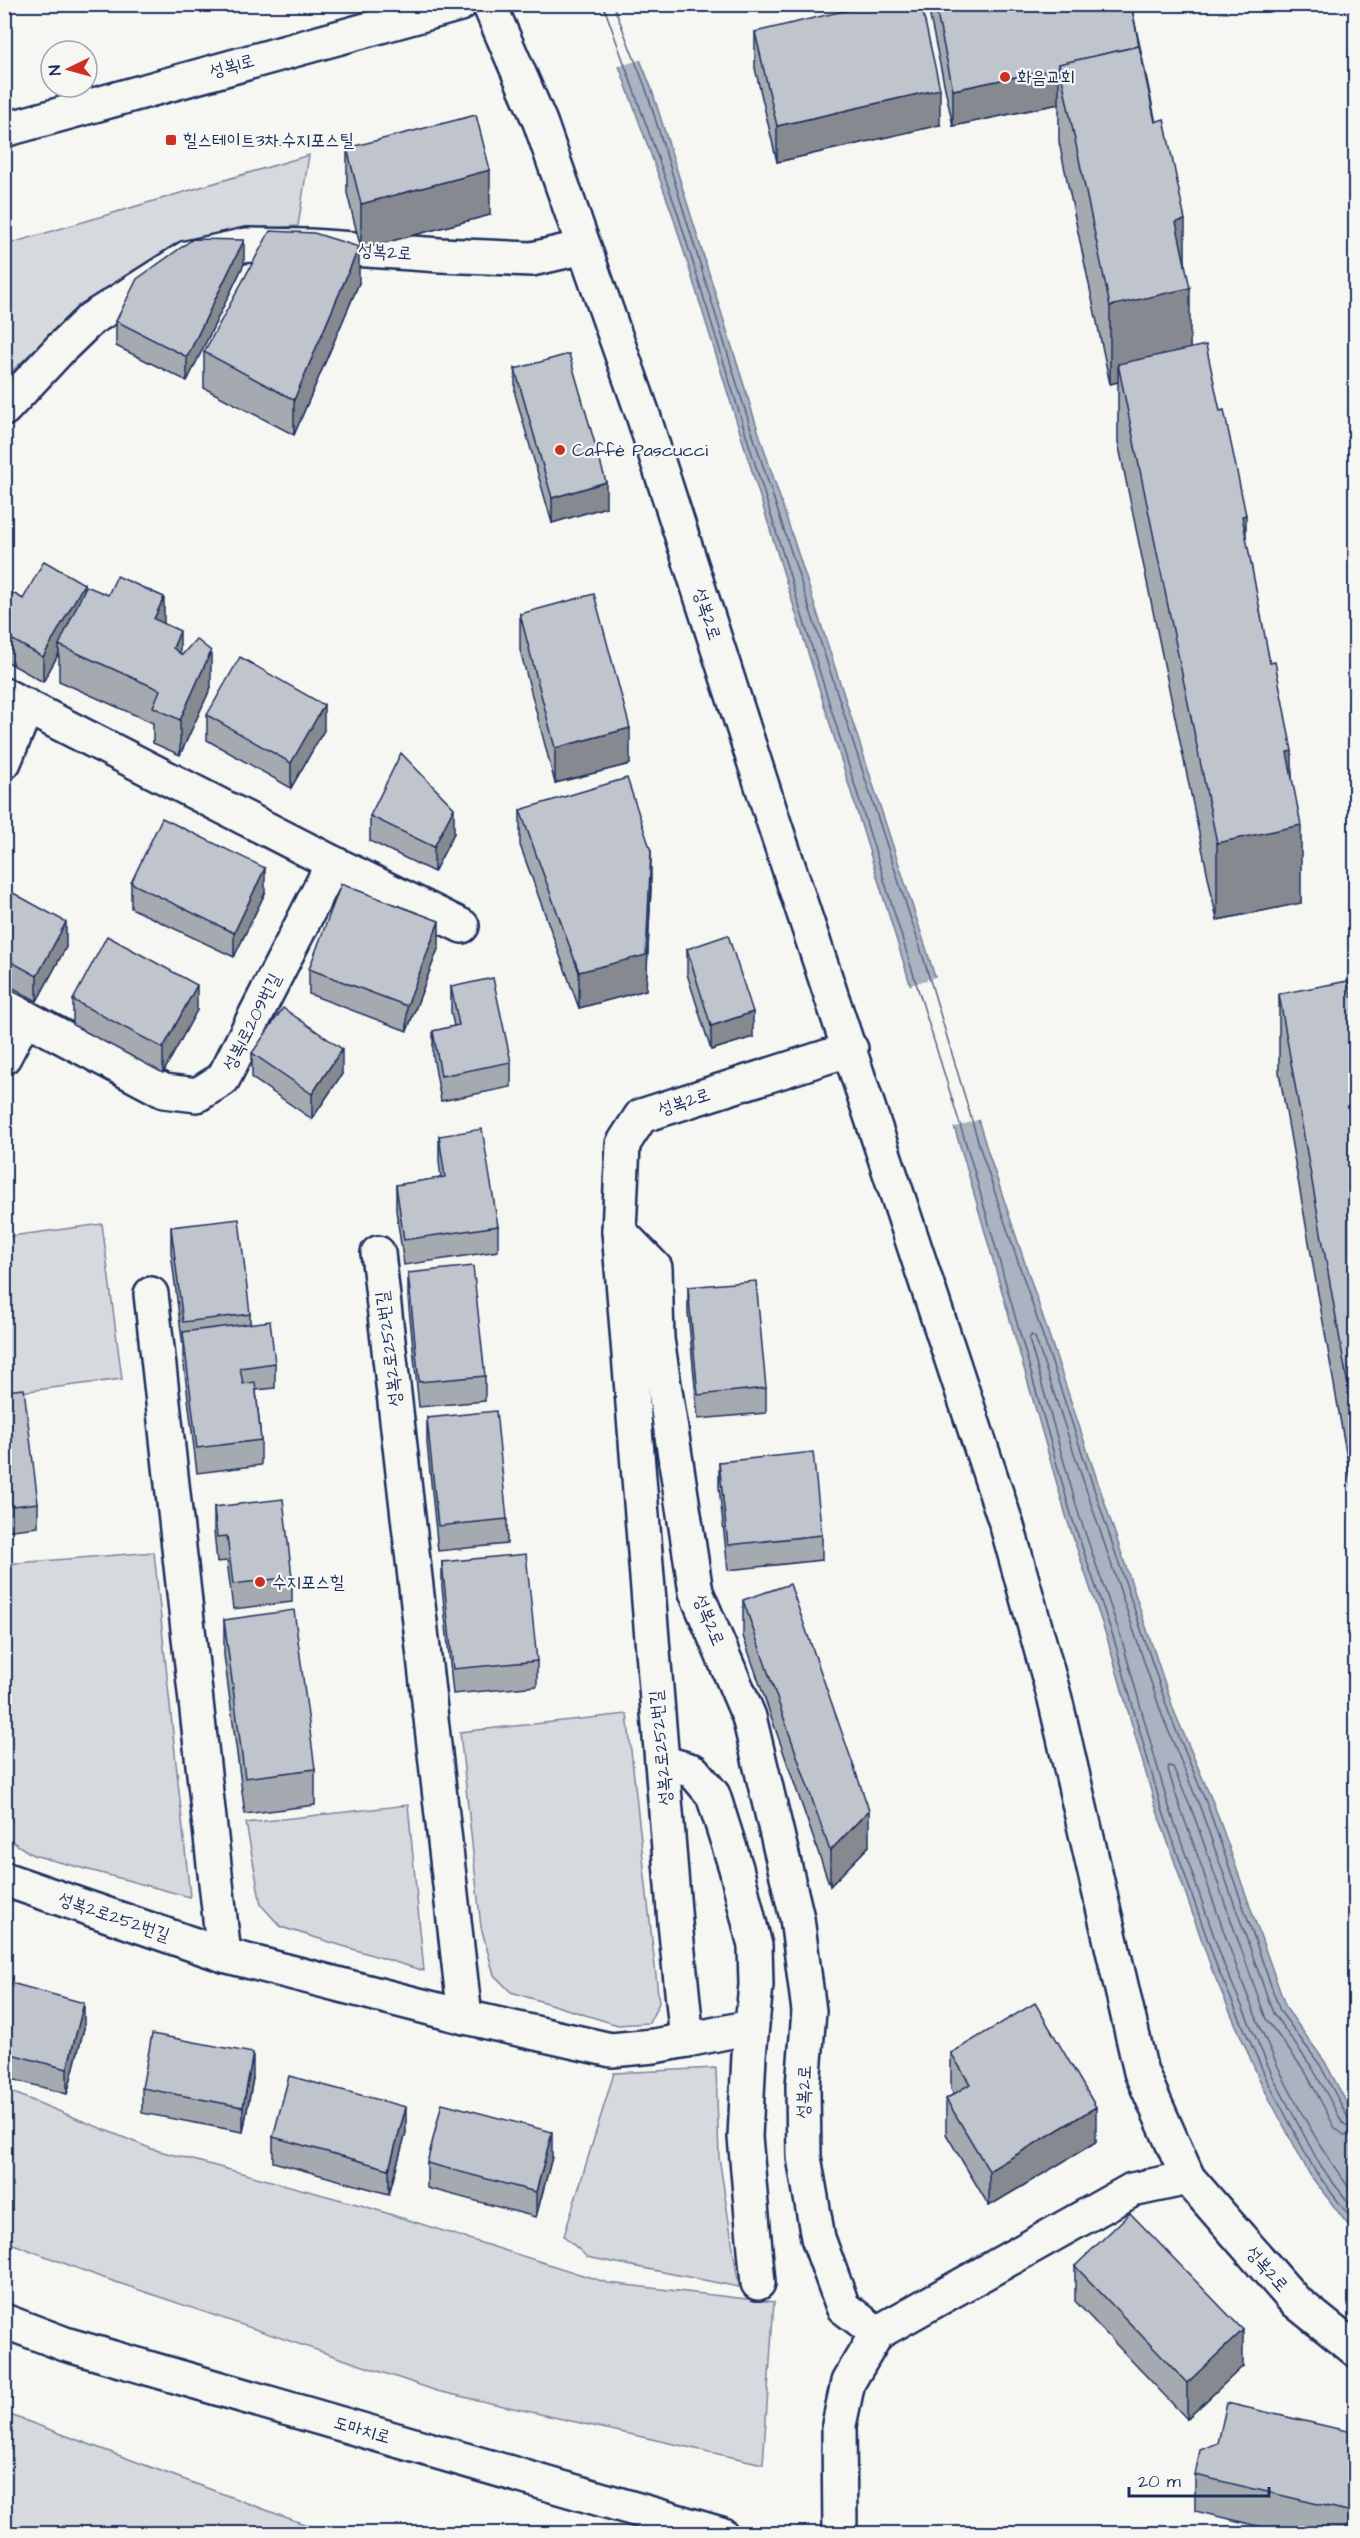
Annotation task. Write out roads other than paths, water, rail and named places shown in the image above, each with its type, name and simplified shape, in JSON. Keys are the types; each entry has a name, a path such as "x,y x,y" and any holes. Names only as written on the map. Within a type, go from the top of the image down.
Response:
{"street":[{"name":"성복1로","path":"4,130 460,4"},
{"name":"성복2로","path":"489,4 540,122 642,412 773,820 1007,1526 1055,1699 1141,2072 1188,2178 1294,2300 1356,2350"},
{"name":"성복2로","path":"11,400 91,320 187,258 247,245 310,246 532,259 584,247"},
{"path":"4,762 16,700 333,863 462,926"},
{"name":"성복1로209번길","path":"4,1057 15,1011 164,1091 197,1095 223,1080 333,863"},
{"name":"성복2로","path":"850,1049 641,1116 623,1144 619,1231 655,1268 657,1339 696,1592 749,1717 797,1918 809,2011 803,2086 804,2157 818,2238 843,2307 877,2333"},
{"name":"성복2로252번길","path":"4,1879 224,1955 465,2017 611,2050 687,2040 619,1231"},
{"name":"성복2로252번길","path":"378,1253 465,2017"},
{"path":"151,1294 224,1955"},
{"path":"662,1762 693,1771 713,1795 736,1868 755,1946 756,1985 751,2027 745,2137 758,2283"},
{"path":"687,2040 751,2027"},
{"path":"840,2534 839,2425 848,2382 877,2333 1132,2190 1188,2178"},
{"name":"도마치로","path":"4,2321 65,2344 721,2534"}],"water":[{"path":"597,5 618,5 651,87 756,424 927,951 987,1149 1174,1711 1214,1805 1286,2008 1325,2062 1355,2119 1355,2234 1310,2175 1261,2083 1212,1970 1155,1805 1108,1641 1067,1519 965,1162 672,213"}],"place":[{"name":"화음교회","path":"1005,77"},
{"name":"힐스테이트3차.수지포스틸","path":"171,140"},
{"name":"Caffè Pascucci","path":"560,450"},
{"name":"수지포스힐","path":"260,1582"}]}
